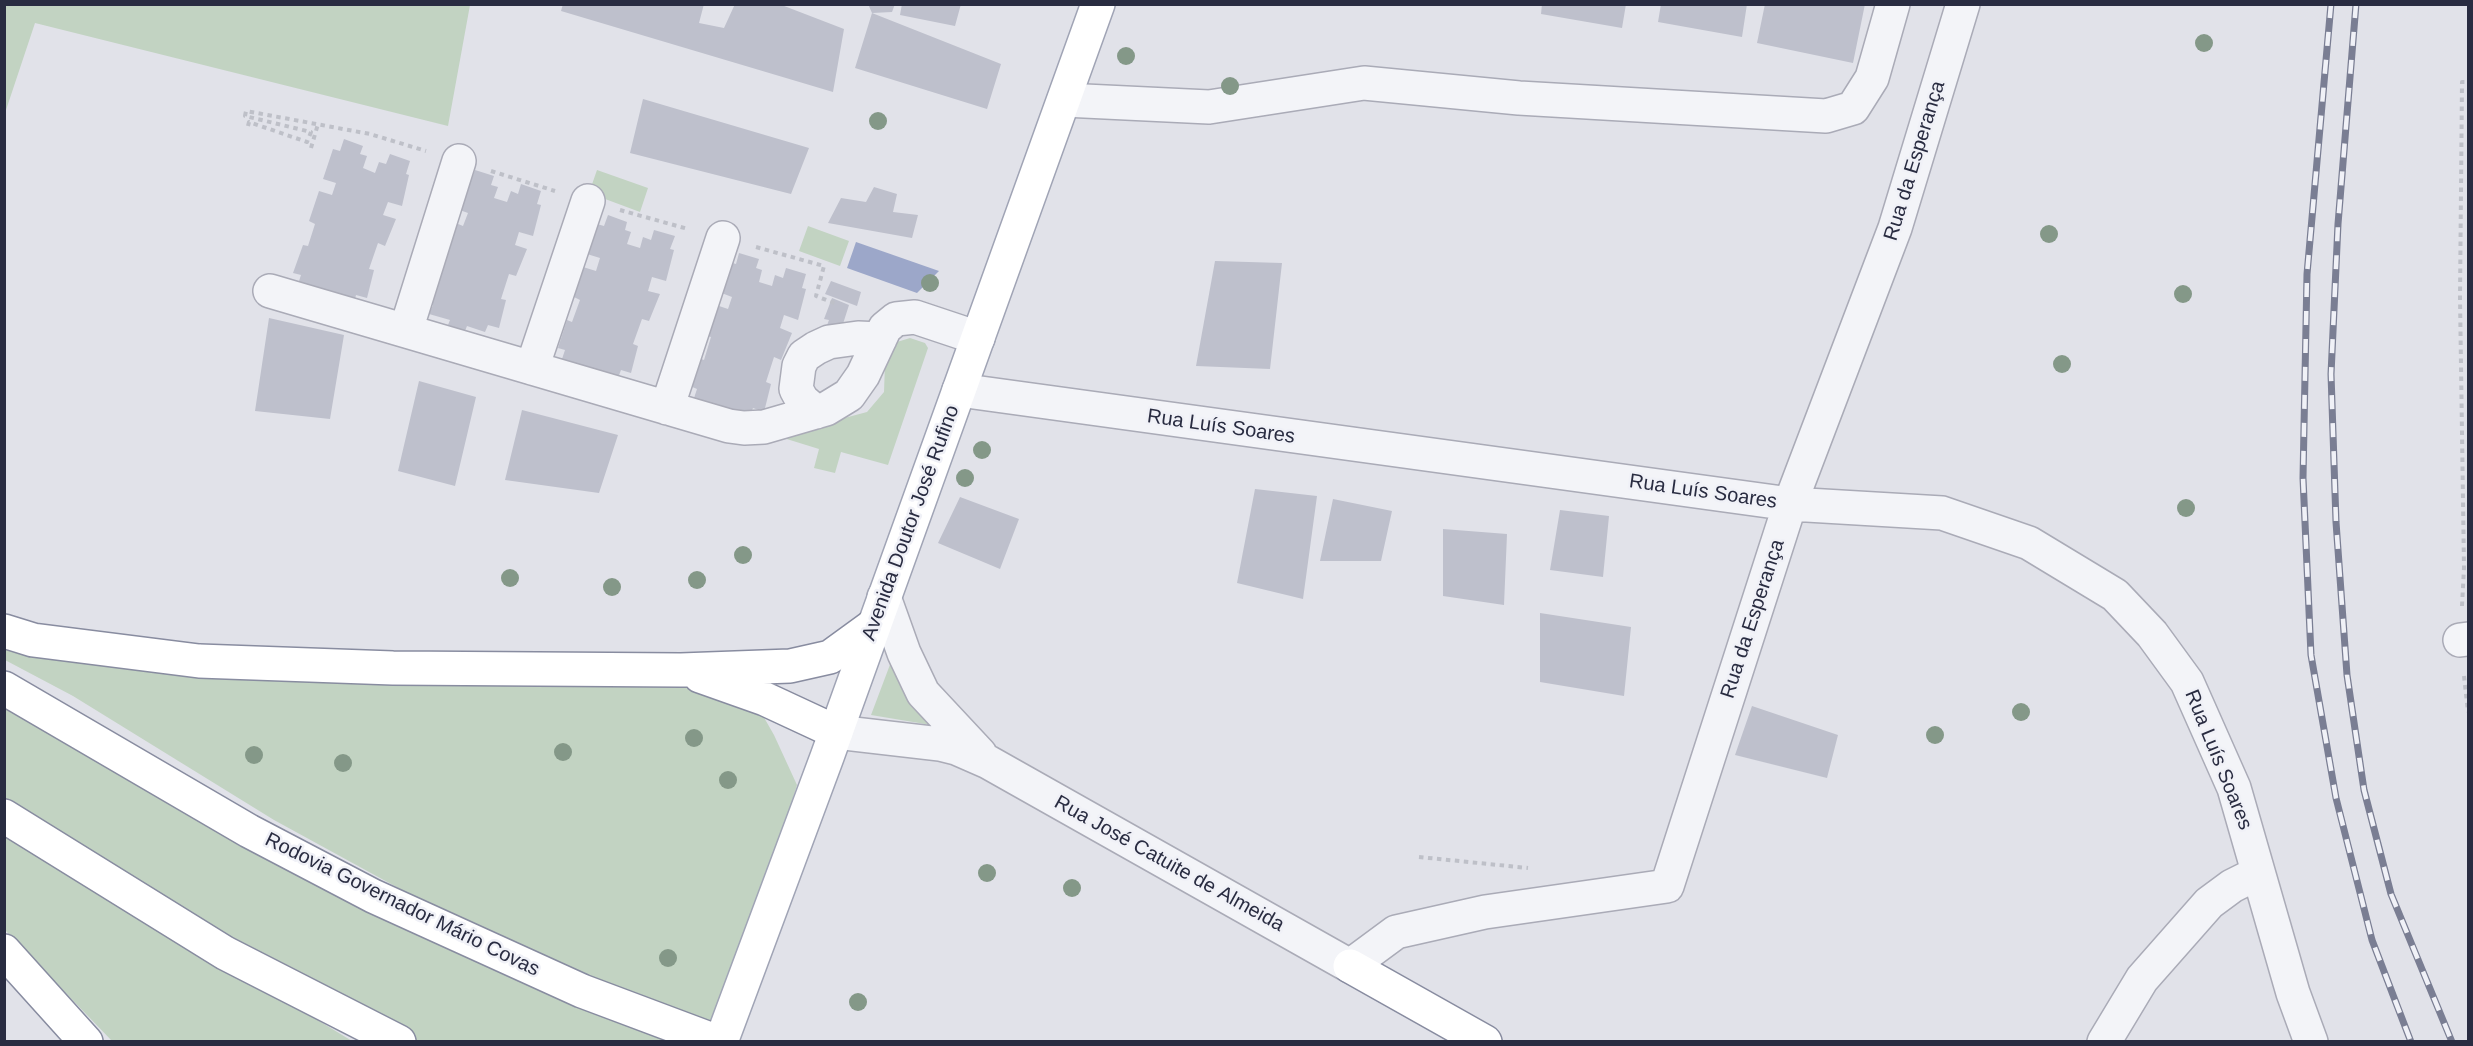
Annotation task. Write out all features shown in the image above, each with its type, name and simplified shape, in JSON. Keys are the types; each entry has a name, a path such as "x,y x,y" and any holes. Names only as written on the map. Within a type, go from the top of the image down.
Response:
{"main road":[{"name":"Avenida Doutor José Rufino","path":"720,1041 836,732 1098,4"},
{"path":"4,631 33,640 199,661 393,668 681,670 790,666 830,657 879,611"},
{"path":"681,670 765,699 836,732"},
{"name":"Rodovia Governador Mário Covas","path":"4,688 249,831 373,896 582,992 720,1041"},
{"path":"4,816 225,953 399,1041"},
{"path":"4,951 86,1041"},
{"path":"1350,966 1485,1041"}],"street":[{"path":"1064,99 1209,106 1364,83 1519,98 1826,116 1853,108 1872,78 1893,4"},
{"name":"Rua da Esperança","path":"1350,966 1396,932 1485,912 1667,886 1790,504 1895,228 1963,4"},
{"path":"406,330 459,161"},
{"path":"532,368 588,201"},
{"path":"667,408 723,238"},
{"path":"267,300 358,316 729,426 744,428 764,427 816,412 849,395 863,375 884,332 896,319 915,317 978,338"},
{"path":"816,412 802,400 796,389 799,366 804,356 829,342 884,332"},
{"name":"Rua Luís Soares","path":"959,390 1790,504 1942,513 2029,543 2115,595 2152,634 2187,682 2234,788 2294,993 2311,1041"},
{"name":"Rua José Catuite de Almeida","path":"879,611 904,653 923,693 988,762"},
{"name":"Rua José Catuite de Almeida","path":"836,732 940,744 956,748 988,762 1350,966"},
{"path":"2104,1041 2142,979 2209,903 2232,886 2258,873"}],"path":[{"path":"2464,640 2460,298 2462,81 2469,82"},
{"path":"248,126 249,122 308,142 311,132 245,116 246,111 370,134 588,201 824,266 816,296 884,332"},
{"path":"311,148 318,124"}],"green space":[{"path":"5,4 470,5 448,126 35,23 5,113"},
{"path":"597,170 648,188 640,212 589,193"},
{"path":"808,226 849,241 840,266 799,251"},
{"path":"910,338 925,343 928,348 888,465 841,452 835,473 814,468 819,449 777,436 867,412 884,392 885,364 897,342"},
{"path":"4,648 657,683 754,700 774,735 797,785 711,1034 455,919 274,820 73,696 5,660"},
{"path":"891,662 937,726 871,715"},
{"path":"4,693 674,1041 396,1041 5,805"},
{"path":"4,829 352,1041 112,1041 5,930"}],"water":[{"path":"856,242 939,271 917,293 847,268"}],"building":[{"path":"563,4 704,4 699,23 724,28 735,4 779,4 844,29 833,92 561,11"},
{"path":"868,4 895,4 892,12 872,13"},
{"path":"902,4 961,4 955,26 900,15"},
{"path":"1542,4 1626,4 1622,28 1541,14"},
{"path":"1661,4 1747,4 1742,37 1658,22"},
{"path":"1765,4 1865,4 1853,63 1757,43"},
{"path":"872,13 1001,64 987,109 855,68"},
{"path":"643,99 809,148 791,194 630,153"},
{"path":"344,139 363,146 360,154 367,156 363,168 375,173 379,162 386,164 390,154 410,161 402,206 388,202 383,215 396,219 385,246 378,243 369,269 374,270 367,298 356,295 354,303 298,284 301,275 293,273 303,245 308,246 315,224 309,221 319,191 332,195 336,183 323,179 333,149 340,151"},
{"path":"475,170 494,176 491,185 498,187 494,198 507,202 511,191 518,194 521,184 541,191 537,204 541,205 533,236 519,232 515,245 527,249 516,276 509,274 501,299 506,300 499,328 488,325 485,332 467,326 465,331 448,325 450,320 429,314 433,305 425,303 451,221 463,226 468,213 454,208 464,178 471,181"},
{"path":"874,187 897,194 893,212 918,215 912,238 828,223 841,198 866,202"},
{"path":"608,215 627,222 625,230 631,232 627,244 640,248 643,237 651,240 654,230 675,236 670,249 674,250 666,281 652,277 648,291 660,294 649,321 642,319 633,344 638,346 631,373 621,370 618,378 562,359 565,350 558,348 567,320 572,322 580,300 574,297 583,267 596,271 600,258 587,254 597,224 604,226"},
{"path":"739,253 759,259 756,268 762,270 759,282 772,286 775,275 783,278 786,268 806,274 802,288 806,289 798,320 784,315 780,328 792,333 781,360 774,357 766,382 771,384 764,412 753,408 750,416 713,409 714,404 694,398 697,389 690,386 699,358 704,360 711,337 705,335 716,305 728,309 732,297 719,292 729,262 736,264"},
{"path":"1215,261 1282,263 1270,369 1196,366"},
{"path":"831,281 861,292 857,306 825,294"},
{"path":"832,298 849,305 842,327 826,328 829,320 824,319"},
{"path":"269,318 344,335 330,419 255,411"},
{"path":"419,381 476,397 455,486 398,471"},
{"path":"522,410 618,435 599,493 505,480"},
{"path":"1255,489 1317,496 1303,599 1237,583"},
{"path":"960,497 1019,519 1000,569 938,543"},
{"path":"1333,499 1392,511 1381,561 1320,561"},
{"path":"1560,510 1609,516 1603,577 1550,570"},
{"path":"1443,529 1507,534 1504,605 1443,596"},
{"path":"1540,613 1631,627 1624,696 1540,682"},
{"path":"1752,706 1838,735 1827,778 1735,755"}],"railway":[{"path":"2331,4 2307,274 2303,478 2311,655 2336,798 2372,940 2411,1042"},
{"path":"2356,4 2338,224 2331,374 2336,522 2347,675 2364,790 2391,894 2452,1042"}]}
